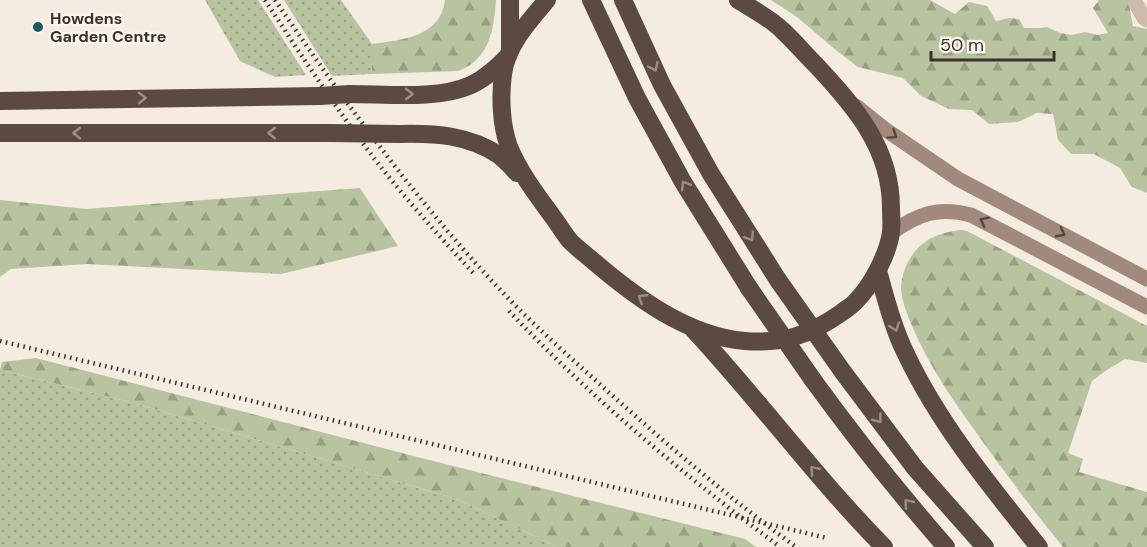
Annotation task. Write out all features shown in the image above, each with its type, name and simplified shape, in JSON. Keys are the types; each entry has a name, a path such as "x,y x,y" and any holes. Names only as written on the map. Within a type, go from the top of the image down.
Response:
{"highway":[{"path":"510,0 509,52 503,72 502,88 503,119 509,146 527,182"},
{"path":"0,101 442,93 471,85 494,70 547,0"},
{"path":"591,0 637,98 678,172 749,288 842,421 893,486 946,547"},
{"path":"0,133 431,133 463,139 481,145 501,157 527,182 570,240 636,295 670,316 692,328 724,338 766,341 796,337 828,322 856,302 878,272 891,233 891,194 885,166 873,136 847,98 781,28 738,0"},
{"path":"626,7 662,85 711,174 778,280 915,468 985,547"},
{"path":"878,272 904,352 933,405 996,494 1039,547"},
{"path":"692,328 733,372 852,514 884,547"}],"main road":[{"path":"847,98 886,130 958,179 1147,279"},
{"path":"891,233 905,223 930,212 951,211 971,215 1147,307"}],"street":[{"path":"1136,0 1135,2 1147,20"}],"green space":[{"path":"205,0 258,0 306,75 275,77 240,61"},
{"path":"284,0 341,0 372,44 372,74 332,76"},
{"path":"445,0 496,0 494,22 488,43 477,59 458,71 372,74 372,44 407,38 428,29 442,12"},
{"path":"771,0 930,0 955,14 969,2 987,6 996,21 1009,18 1019,19 1024,28 1047,27 1072,35 1085,32 1097,35 1108,33 1093,8 1099,0 1128,0 1133,26 1147,29 1147,193 1132,187 1120,168 1094,154 1071,154 1058,140 1053,114 1037,113 1018,122 989,124 972,110 949,109 921,96 903,78 858,67 797,17"},
{"path":"360,188 398,246 281,274 87,264 11,269 0,277 0,200 86,209"},
{"path":"961,230 967,231 1147,326 1147,363 1125,359 1092,381 1068,453 1083,459 1079,472 1147,492 1147,547 1063,547 993,455 935,372 906,312 901,285 909,260 920,246 934,237"},
{"path":"36,358 745,539 756,547 557,547 459,500 134,403 0,370 2,362"},
{"path":"0,370 134,403 459,500 557,547 0,547"}],"railway":[{"path":"265,0 333,102 377,162 476,276"},
{"path":"275,0 385,153 444,227 507,297 667,444 743,507 796,547"},
{"path":"509,311 572,374 639,435 780,547"},
{"path":"0,341 827,538"}],"place":[{"name":"Howdens Garden Centre","path":"38,27"}]}
